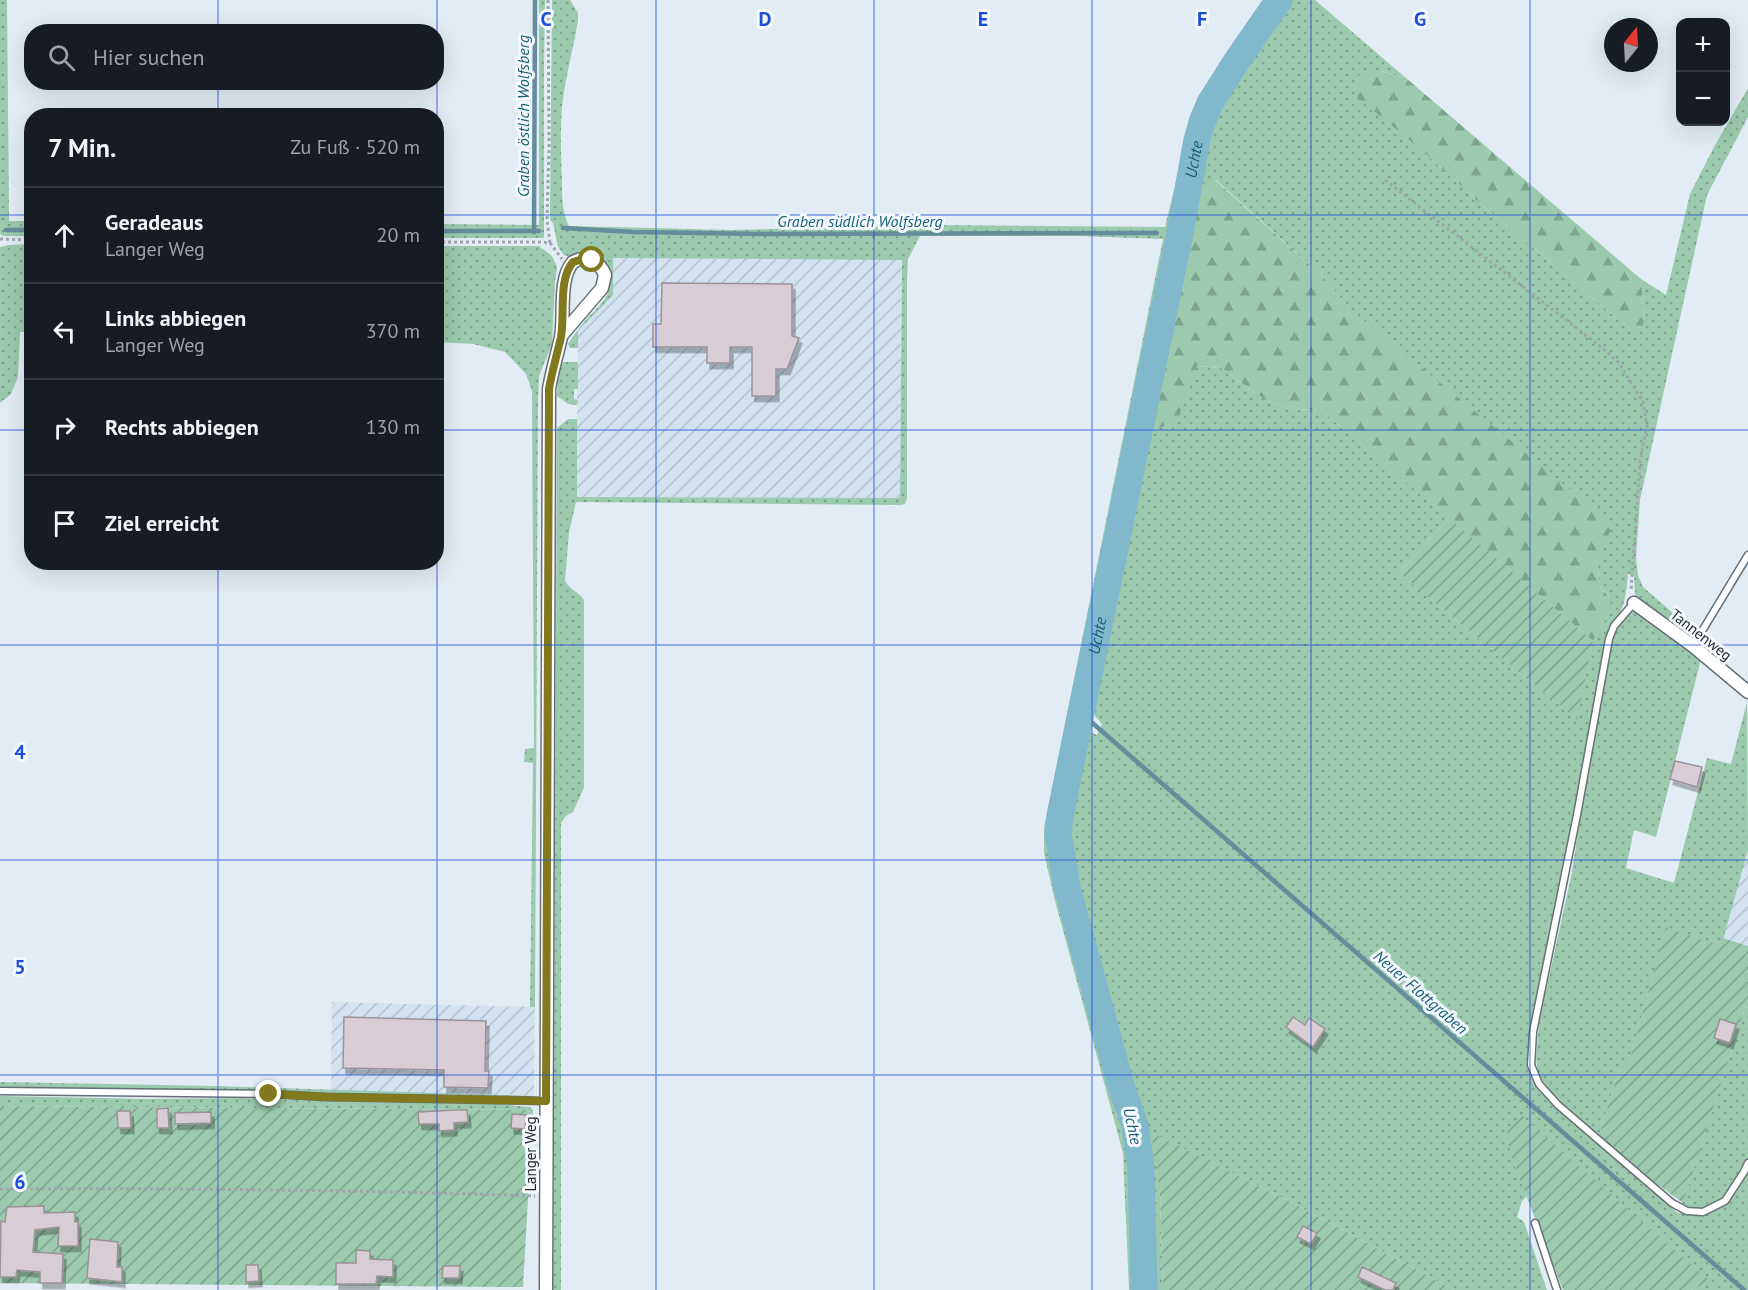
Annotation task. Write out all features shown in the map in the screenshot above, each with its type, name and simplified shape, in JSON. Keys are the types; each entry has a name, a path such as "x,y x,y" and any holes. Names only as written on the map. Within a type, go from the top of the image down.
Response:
{"street":[{"name":"Langer Weg","path":"546,1290 549,389 561,336 568,268 579,259 592,260 603,269 605,275 602,288 561,336"},
{"name":"Tannenweg","path":"1634,603 1693,646 1748,692"}],"lane":[{"path":"1693,646 1748,555"},
{"path":"1634,603 1614,626 1609,639 1577,815 1533,1032 1531,1065 1539,1084 1558,1105 1672,1203 1687,1211 1703,1212 1725,1201 1748,1163"},
{"path":"0,1091 269,1094 338,1098 546,1101"},
{"path":"1535,1223 1557,1290"}],"path":[{"path":"548,0 547,220 549,243 568,268"},
{"path":"1385,180 1601,347 1618,363 1629,378 1642,402 1647,426 1640,461 1633,548 1631,598 1634,603"},
{"path":"0,239 24,240"},
{"path":"444,242 549,243"},
{"path":"0,1189 125,1188 546,1196"}],"shaded area":[{"path":"613,258 902,259 900,498 576,497 578,331 612,295"},
{"path":"1748,850 1748,946 1723,938"},
{"path":"332,1002 535,1007 534,1096 331,1091"}],"green space":[{"path":"0,0 7,0 9,221 24,221 24,236 0,234"},
{"path":"539,0 545,0 544,238 444,238 444,224 539,225"},
{"path":"552,0 570,0 578,13 561,116 562,198 569,226 733,230 920,225 1165,227 1192,117 1207,87 1262,4 1265,0 1273,0 1213,87 1196,121 1054,818 1054,850 1068,911 1107,1058 1131,1137 1135,1159 1139,1290 1129,1290 1123,1153 1054,897 1044,853 1044,828 1163,239 1078,236 920,236 908,259 907,498 905,504 576,502 569,532 565,581 584,600 584,788 573,812 561,823 561,1290 553,1290 557,428 568,419 577,419 577,497 900,498 902,260 613,258 613,295 578,331 578,348 570,348 568,344 585,321 605,298 610,285 607,268 564,255 558,247 553,223 550,220"},
{"path":"1288,0 1315,0 1406,78 1381,71 1417,146 1482,205 1631,330 1644,319 1641,279 1666,295 1690,194 1726,126 1730,126 1730,119 1748,88 1748,117 1707,195 1640,500 1636,558 1638,575 1643,587 1687,625 1699,629 1691,635 1686,634 1639,602 1635,595 1634,575 1628,574 1623,604 1606,639 1528,1054 1530,1075 1539,1091 1679,1214 1748,999 1748,1290 1691,1290 1709,1281 1511,1156 1527,1196 1522,1201 1517,1217 1524,1222 1547,1290 1454,1290 1291,1202 1152,1133 1160,1196 1163,1290 1149,1290 1147,1167 1144,1134 1097,977 1066,854 1065,827 1084,729 1097,735 1102,724 1095,716 1092,705 1147,422 1152,426 1197,366 1221,368 1267,401 1289,409 1321,410 1449,518 1399,573 1576,719 1593,641 1606,618 1609,596 1600,587 1598,568 1349,308 1323,277 1216,180 1197,199 1210,139 1221,105 1243,64"},
{"path":"1369,68 1406,78 1641,279 1644,319 1642,330 1631,330 1482,205 1417,146 1354,95 1359,75"},
{"path":"1215,180 1323,277 1349,308 1612,524 1598,568 1600,587 1611,599 1610,608 1593,641 1321,410 1289,409 1267,401 1221,368 1197,366 1179,417 1158,428 1147,422 1171,327 1197,199"},
{"path":"24,244 24,332 20,332 18,377 11,394 0,403 0,247"},
{"path":"444,246 539,246 552,256 557,269 552,344 539,376 538,399 535,1007 530,1007 533,763 524,762 525,749 534,748 532,391 526,374 505,352 473,344 444,342"},
{"path":"578,362 578,389 574,389 574,399 578,400 577,405 568,404 557,396 558,373 560,364"},
{"path":"1449,518 1593,641 1577,720 1399,573"},
{"path":"1637,611 1701,659 1656,837 1634,830 1626,868 1674,883 1707,758 1731,764 1747,702 1748,850 1721,947 1666,928 1628,1067 1619,1069 1599,1135 1548,1091 1538,1074 1536,1058 1539,1023 1572,872 1612,639 1625,618"},
{"path":"1666,927 1720,946 1723,938 1748,946 1748,999 1683,1203 1599,1135 1619,1069 1628,1066"},
{"path":"0,1082 216,1086 534,1096 534,1098 331,1095 259,1090 16,1088 0,1087"},
{"path":"0,1096 241,1098 498,1104 530,1107 533,1110 0,1106"},
{"path":"0,1106 533,1110 523,1287 0,1283"},
{"path":"1522,1116 1710,1281 1691,1290 1563,1290 1511,1156 1507,1131"},
{"path":"1151,1132 1291,1202 1454,1290 1163,1290 1160,1196"}],"building":[{"path":"662,283 792,284 792,336 799,338 787,369 776,369 776,396 752,396 752,347 730,347 730,363 707,363 707,347 653,347 653,324 661,324"},
{"path":"1675,761 1702,767 1697,787 1670,779"},
{"path":"344,1017 486,1021 485,1071 489,1071 488,1088 444,1087 444,1070 343,1068"},
{"path":"1293,1017 1305,1025 1309,1018 1325,1029 1313,1047 1286,1027"},
{"path":"1720,1019 1736,1024 1730,1043 1714,1038"},
{"path":"168,1108 169,1128 157,1128 157,1109"},
{"path":"467,1110 468,1122 454,1123 454,1130 439,1131 439,1124 419,1124 418,1112"},
{"path":"117,1111 130,1111 131,1128 118,1128"},
{"path":"211,1112 211,1123 175,1124 175,1113"},
{"path":"512,1114 526,1115 525,1129 511,1128"},
{"path":"44,1206 44,1213 75,1212 75,1222 78,1222 78,1246 58,1246 59,1227 35,1230 33,1252 63,1254 62,1283 40,1283 40,1272 17,1270 16,1277 0,1277 1,1221 5,1222 7,1207"},
{"path":"1303,1226 1317,1233 1311,1244 1297,1237"},
{"path":"90,1239 118,1242 117,1267 122,1267 122,1282 87,1278"},
{"path":"356,1250 370,1251 370,1259 393,1260 393,1277 377,1276 376,1284 336,1284 336,1263 356,1263"},
{"path":"246,1265 258,1265 259,1281 246,1282"},
{"path":"443,1266 460,1266 459,1278 442,1278"},
{"path":"1362,1267 1396,1283 1393,1290 1385,1290 1358,1277"}],"waterway":[{"name":"Graben östlich Wolfsberg","path":"534,232 535,0"},
{"name":"Uchte","path":"1144,1290 1141,1168 1135,1126 1120,1082 1067,887 1058,834 1197,140 1210,103 1279,0"},
{"name":"Graben südlich Wolfsberg","path":"563,228 633,232 760,234 1157,233"},
{"name":"Graben südlich Wolfsberg","path":"6,230 24,230"},
{"name":"Graben südlich Wolfsberg","path":"444,231 539,231"},
{"name":"Graben südlich Wolfsberg","path":"1174,233 1180,233"},
{"name":"Neuer Flottgraben","path":"1081,713 1744,1290"}],"route":[{"path":"269,1094 546,1101 549,389 561,336 568,268 579,259 592,260"}]}
